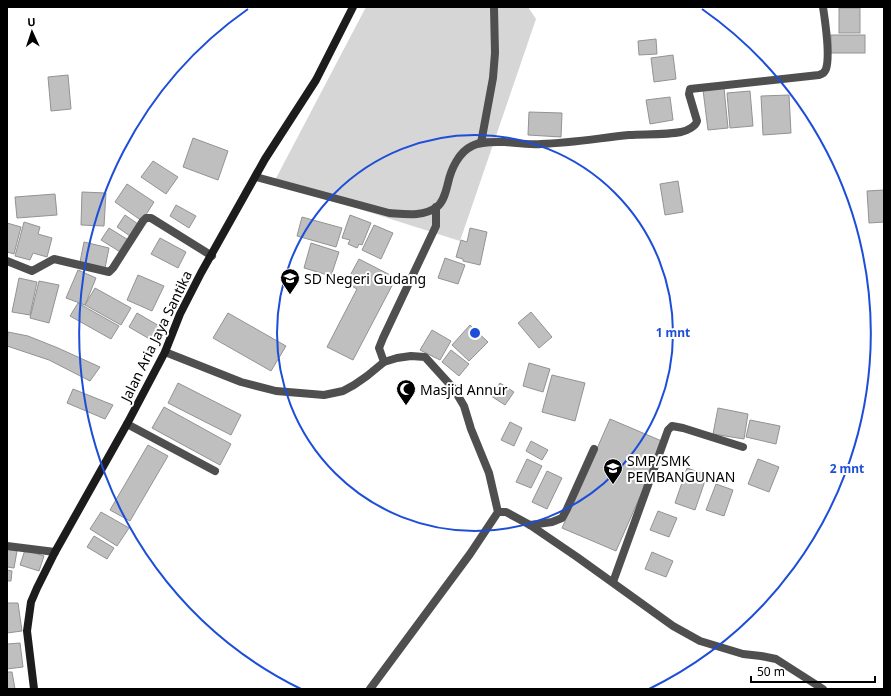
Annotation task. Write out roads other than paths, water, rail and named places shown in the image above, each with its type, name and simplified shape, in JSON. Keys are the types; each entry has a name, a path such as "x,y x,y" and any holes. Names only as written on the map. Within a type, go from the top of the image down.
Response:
{"street":[{"name":"Jalan Aria Jaya Santika","path":"34,689 27,631 30,602 54,552 127,424 165,352 180,314 201,274 272,148 316,80 353,7"},
{"path":"256,176 390,213 412,215 426,212 441,203 458,158 471,146 481,143 506,142 541,144 630,135 681,132 695,126 697,123 689,94 690,89 823,74 826,68 827,58 826,26 823,7"},
{"path":"481,143 493,78 495,53 494,8"},
{"path":"384,362 379,348 436,226 436,207"},
{"path":"7,261 33,271 52,260 56,260 109,272 114,268 146,218 151,218 212,256"},
{"path":"165,352 241,382 276,391 324,395 342,391 367,376 384,362 411,356 425,357 454,388 464,406 471,429 489,473 498,512 470,554 370,689"},
{"path":"127,424 215,471"},
{"path":"613,582 668,430 672,426 683,428 743,447"},
{"path":"530,525 552,522 562,518 594,449"},
{"path":"498,512 506,512 530,525 613,582 673,626 700,641 743,654 776,659 822,689"},
{"path":"7,546 54,552"}],"place":[{"name":"SD Negeri Gudang","path":"290,295"},
{"name":"Masjid Annur","path":"406,406"},
{"name":"SMP/SMK PEMBANGUNAN","path":"613,485"}]}
